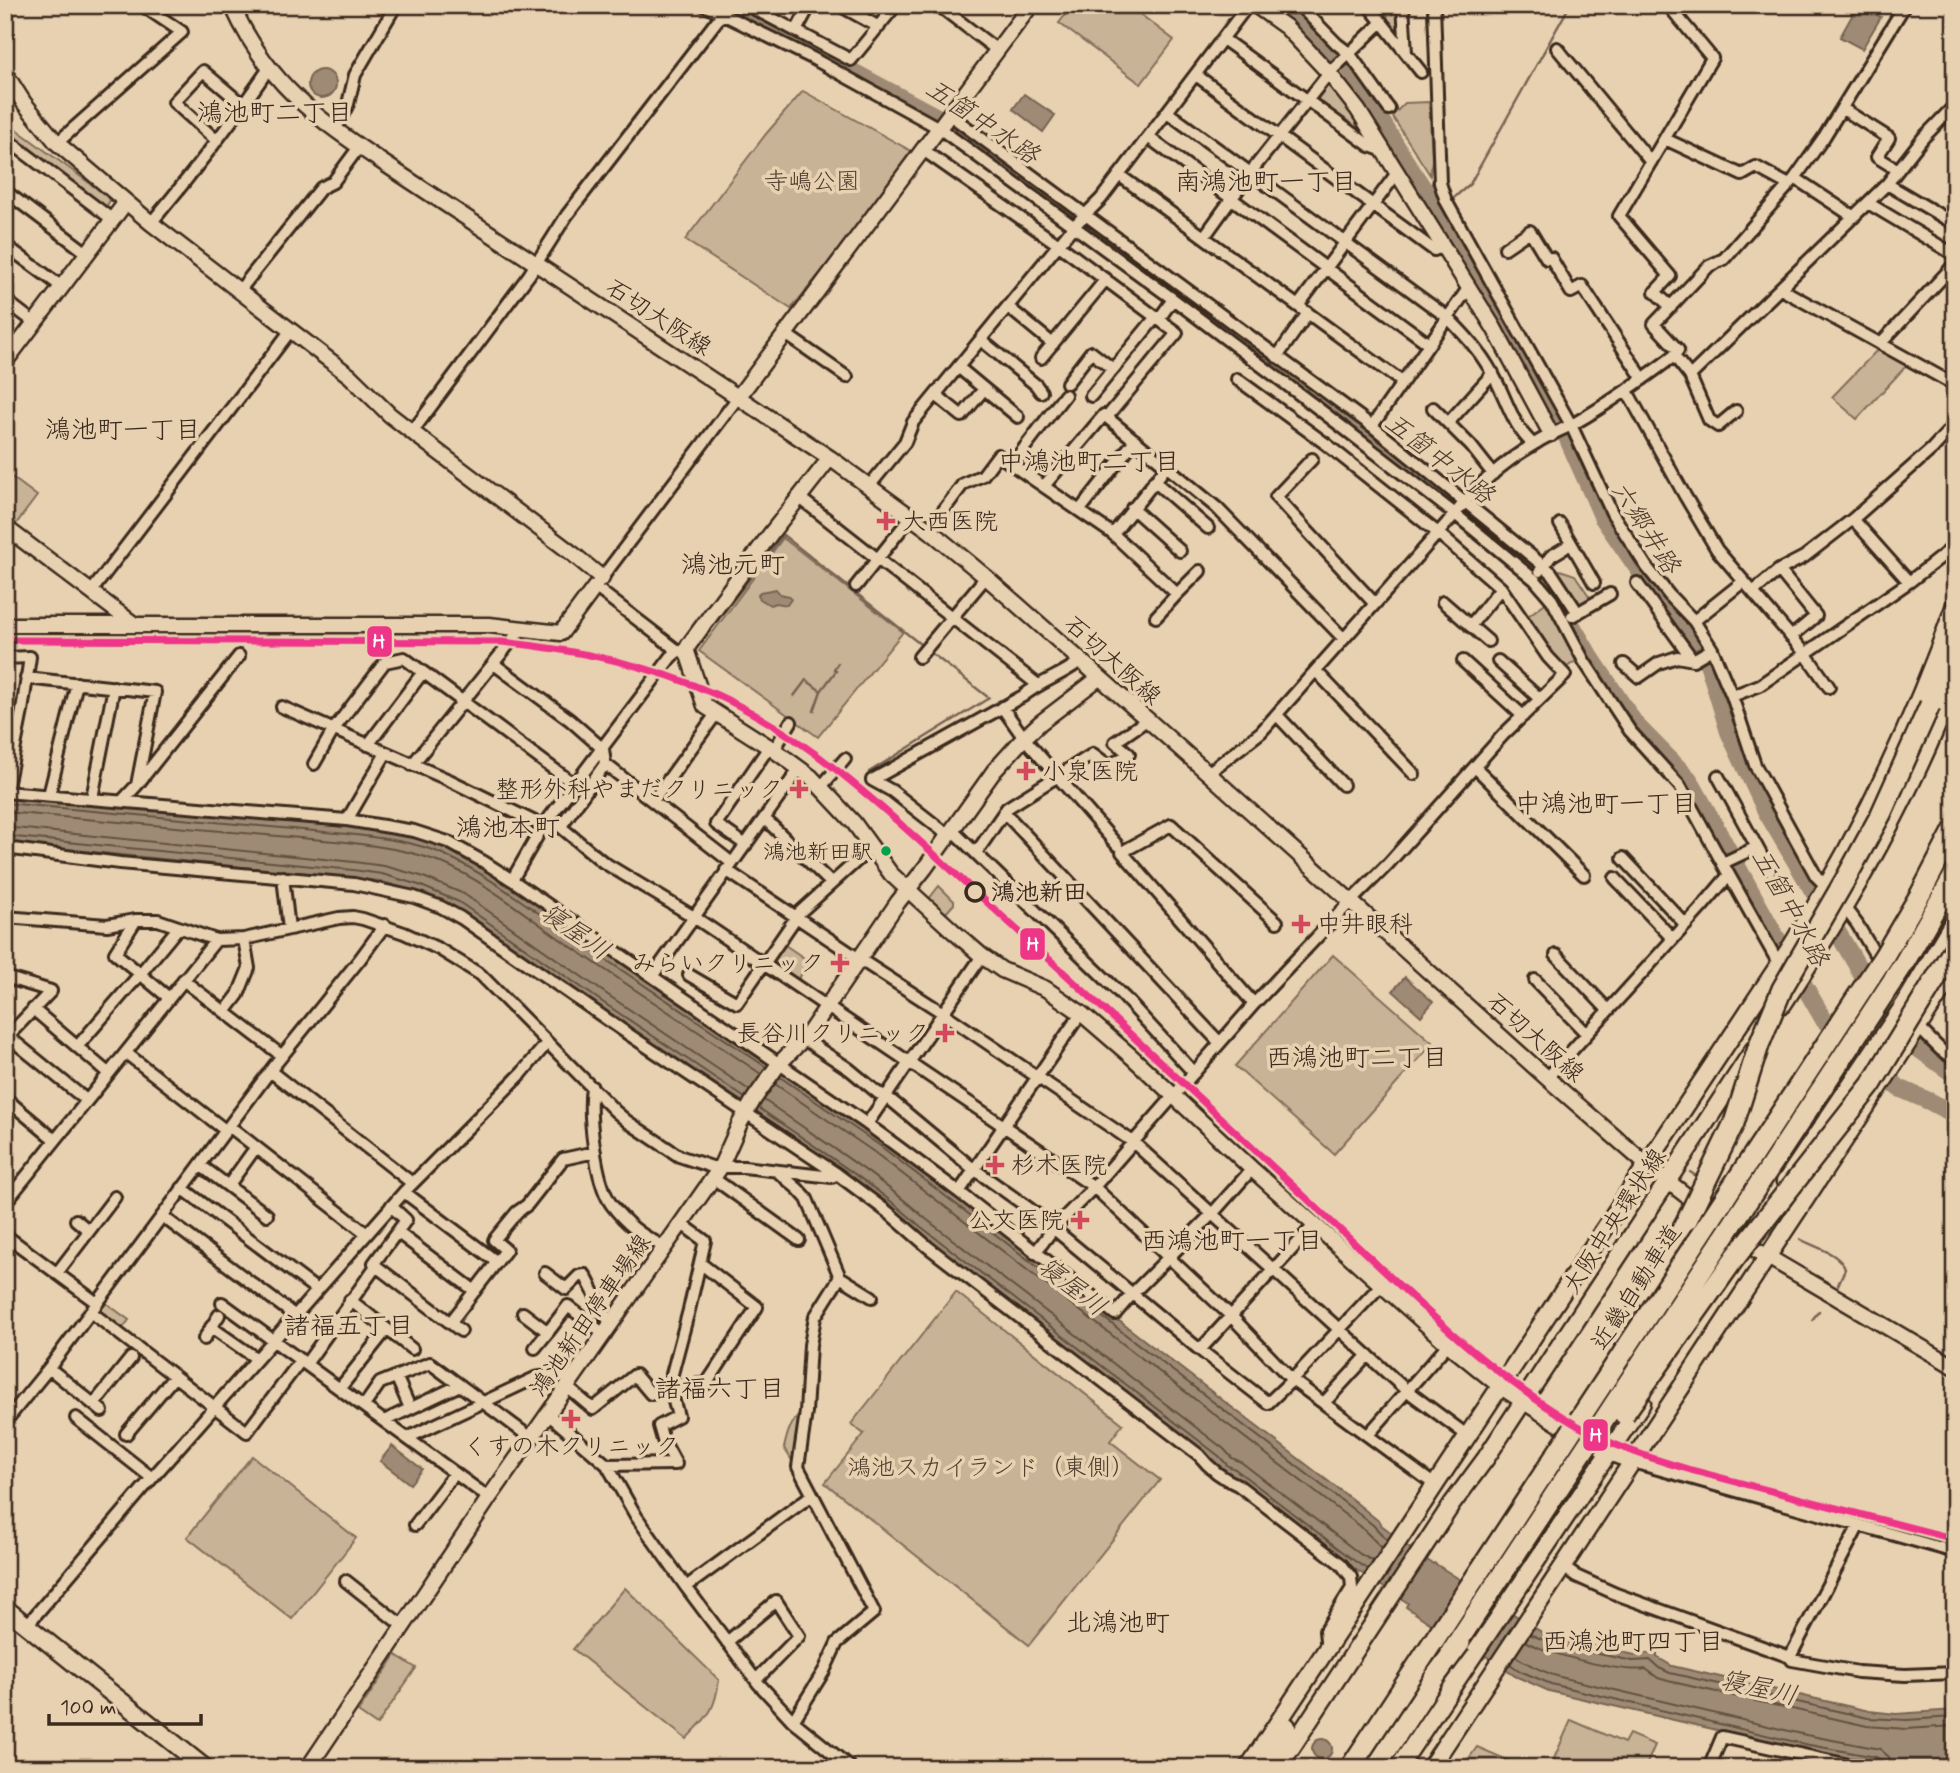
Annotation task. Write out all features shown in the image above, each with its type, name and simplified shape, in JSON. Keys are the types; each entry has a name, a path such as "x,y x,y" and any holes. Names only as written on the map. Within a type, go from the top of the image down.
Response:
{"highway":[{"path":"1588,1405 1723,1147 1742,1099 1761,1038 1782,989 1875,826 1955,643"},
{"name":"近畿自動車道","path":"1350,1768 1884,956 1955,828"},
{"name":"近畿自動車道","path":"1375,1768 1903,965 1955,874"},
{"path":"1434,1678 1553,1516 1734,1259 1871,1085 1955,947"}],"main road":[{"path":"1248,1768 1827,890 1899,750 1955,605"},
{"name":"大阪中央環状線","path":"1278,1768 1806,970 1868,868 1902,804 1955,680"},
{"path":"1398,1768 1507,1603 1534,1567 1808,1147 1860,1074 1955,919"},
{"path":"1430,1768 1955,970"},
{"path":"5,1608 205,1768"},
{"path":"1265,1768 1328,1661 1338,1634"}],"street":[{"path":"57,143 182,32 142,5"},
{"name":"石切大阪線","path":"232,5 248,38 268,68 303,104 335,130 738,396 870,485 929,530 1208,773 1546,1079 1647,1165 1745,1243 1955,1367"},
{"path":"335,130 348,104 355,75 396,5"},
{"path":"704,5 726,11 812,58 945,122 1372,426 1544,566 1561,585 1578,612"},
{"path":"747,5 852,60 896,5"},
{"path":"796,31 810,5"},
{"path":"839,5 879,27"},
{"path":"938,5 998,50"},
{"path":"5,625 489,625 561,633 1031,5"},
{"path":"870,485 905,442 914,422 1059,245 1101,199 1248,5"},
{"path":"1255,5 1286,27 1329,73 1358,110 1500,338 1551,434"},
{"path":"1298,5 1347,55 1389,109"},
{"path":"1368,5 1421,72"},
{"path":"1204,237 1250,173 1329,73 1380,20 1386,5"},
{"path":"1403,5 1406,53"},
{"path":"1434,5 1440,183 1446,201 1569,426 1612,513 1646,566 1668,595 1694,621 1712,649 1732,696 1755,765 1816,876 1842,912 1857,924 1901,1010 1916,1032 1955,1060"},
{"path":"1668,5 1712,58 1619,216 1670,276 1655,292 1671,307"},
{"path":"1208,773 1261,733 1465,501 1493,474 1533,444 1627,391 1674,356 1678,350 1654,324 1709,267 1724,259 1792,182 1843,108 1905,5"},
{"path":"412,432 536,263 567,215 726,11"},
{"path":"1223,39 1370,146 1385,152"},
{"path":"1557,48 1651,162"},
{"path":"151,223 243,105 268,68"},
{"path":"216,140 174,102 203,71 243,105"},
{"path":"5,73 24,103 57,143 126,202 350,376 390,415 573,554 599,583 682,651 705,706 800,768 821,787 842,808 891,874 907,891 982,956 1009,974 1046,989 1081,1013 1448,1344 1500,1387 1609,1453 1633,1462 1955,1552"},
{"path":"1196,75 1434,250 1444,246"},
{"path":"1690,376 1887,184 1923,138 1955,105"},
{"path":"1843,108 1889,138 1877,157 1898,170"},
{"path":"1167,113 1447,317 1470,340 1493,373 1523,435 1533,444"},
{"path":"945,122 1080,220 1173,299 1455,514 1535,580 1552,600 1584,661 1630,731 1680,786 1726,862 1728,875 1780,963"},
{"path":"1148,137 1429,344"},
{"path":"5,138 113,219"},
{"path":"1665,138 1742,175 1756,167 1792,182 1854,217"},
{"path":"239,291 321,188 334,182 359,147"},
{"path":"923,150 1059,245 1177,333 1107,417"},
{"path":"1298,306 1397,173"},
{"path":"1119,175 1402,382"},
{"path":"1887,184 1955,224"},
{"path":"5,191 88,253"},
{"path":"6,358 126,202"},
{"path":"1868,203 1955,256"},
{"path":"1505,247 1530,232 1547,259 1552,258 1571,292 1582,286 1643,379"},
{"path":"5,245 62,287"},
{"path":"1880,344 1955,264"},
{"path":"1041,358 1106,279"},
{"path":"1372,426 1469,287"},
{"path":"1781,289 1955,385"},
{"path":"1091,396 1173,299"},
{"path":"5,300 35,323"},
{"path":"1008,307 1053,344"},
{"path":"1277,357 1308,313"},
{"path":"91,592 291,330"},
{"path":"784,333 847,377"},
{"path":"981,340 1041,392"},
{"path":"1067,383 1091,352 1113,369"},
{"path":"1674,356 1690,376 1709,420 1718,426 1736,411"},
{"path":"958,368 1018,417"},
{"path":"1448,423 1493,373"},
{"path":"1237,379 1326,444 1438,533 1501,588 1548,657 1565,675"},
{"path":"936,395 962,416 984,389"},
{"path":"1627,391 1717,550 1805,653 1829,687"},
{"path":"1012,464 1065,395"},
{"path":"1433,408 1471,446 1493,474"},
{"path":"1044,486 1104,415 1217,508 1344,639"},
{"path":"1753,592 1779,570 1804,557 1853,519 1932,449 1955,424"},
{"path":"1080,510 1135,440"},
{"path":"929,530 963,484 983,475 998,455 1113,534 1177,594"},
{"path":"512,880 574,784 671,657 688,646 830,458"},
{"path":"1312,459 1276,497 1375,604"},
{"path":"1113,534 1167,466"},
{"path":"1154,481 1208,528"},
{"path":"800,498 1038,685"},
{"path":"1132,508 1180,551"},
{"path":"856,586 911,517"},
{"path":"1853,519 1909,582"},
{"path":"1560,524 1594,583"},
{"path":"5,527 135,625"},
{"path":"1535,580 1551,556 1571,544"},
{"path":"1732,696 1760,685 1909,582 1955,546"},
{"path":"1779,570 1816,616 1791,637"},
{"path":"1156,617 1200,571"},
{"path":"919,657 986,578"},
{"path":"1694,621 1744,581"},
{"path":"1637,583 1693,660"},
{"path":"1470,626 1501,588"},
{"path":"1563,621 1610,594"},
{"path":"1443,602 1488,641"},
{"path":"412,765 521,629"},
{"path":"1624,664 1639,677 1659,663 1677,657 1693,660 1712,649"},
{"path":"122,801 239,656"},
{"path":"5,657 30,657 22,712 5,792 347,820 414,831 447,842 512,880 867,1124 1115,1314 1252,1169"},
{"path":"314,764 334,729 385,662 404,658 574,784"},
{"path":"1498,660 1540,699"},
{"path":"1080,661 872,780 976,853 1124,997 1194,1073"},
{"path":"1463,661 1522,716"},
{"path":"1035,1253 1053,1229 1094,1187 1254,1004 1388,864 1522,716 1565,675 1584,661"},
{"path":"494,664 603,748 605,764 561,826"},
{"path":"1316,671 1414,774"},
{"path":"368,745 423,672"},
{"path":"26,678 155,692 137,785"},
{"name":"鴻池新田停車場線","path":"308,1768 489,1499 717,1173 746,1111 779,1064 804,1039 994,771 1024,738 1063,704 1099,678"},
{"path":"49,795 77,684"},
{"path":"92,798 114,687"},
{"path":"1002,707 1024,738 1117,845"},
{"path":"282,708 561,826 603,862 694,917 1094,1187 1232,1317 1292,1380 1435,1485"},
{"path":"653,800 716,714"},
{"path":"1277,715 1343,785"},
{"path":"976,853 1010,806 1093,754 1109,766 1129,754 1115,741 1147,720"},
{"path":"746,845 716,824 791,722"},
{"path":"347,820 386,753"},
{"path":"821,787 845,760"},
{"path":"605,764 653,800 729,867 796,916 1133,1142 1406,1390 1468,1436"},
{"path":"1475,767 1584,875"},
{"path":"653,975 800,768"},
{"path":"1718,776 1770,871"},
{"path":"1004,812 1220,1043"},
{"path":"765,818 831,883"},
{"path":"1254,1004 1122,852 1171,825 1276,922"},
{"path":"689,975 737,1003 796,916 872,847"},
{"path":"1726,862 1757,847"},
{"path":"5,848 120,863 354,884 414,897 461,918 836,1174 1199,1455 1209,1468 1238,1485 1341,1564 1351,1577 1352,1588 1325,1631 1327,1651"},
{"path":"1623,858 1686,925"},
{"path":"1546,1079 1728,875"},
{"path":"283,877 289,929"},
{"path":"1615,878 1673,939"},
{"path":"5,917 107,925 136,920 159,920 216,940 244,939 353,917 384,925 439,949 489,981 547,1044 628,1122 679,1156 712,1167 799,1240"},
{"path":"136,920 115,953 169,998"},
{"path":"5,1422 50,1368 281,1055 360,959 384,925"},
{"path":"78,1047 178,928"},
{"path":"225,1012 238,995 249,968 244,939"},
{"path":"5,1203 216,940"},
{"path":"1556,955 1608,1010"},
{"path":"867,1124 982,956"},
{"path":"5,977 51,991 7,1035 86,1100"},
{"path":"1535,980 1587,1034"},
{"path":"183,981 281,1055"},
{"path":"33,1009 108,1073"},
{"path":"959,1192 1081,1013"},
{"path":"804,1039 849,1069 877,1093 887,1096 975,1170 1030,1209 1268,1403 1382,1284"},
{"path":"27,1625 391,1206 522,1073 547,1044"},
{"path":"126,1053 256,1147 367,1234"},
{"path":"270,1070 412,1183"},
{"path":"592,1087 590,1112 595,1152 605,1193 641,1234 666,1247"},
{"path":"5,1098 55,1140"},
{"path":"228,1185 256,1147"},
{"path":"450,1323 506,1250 495,1240 517,1212 527,1205 563,1159 595,1152"},
{"path":"200,1164 267,1215"},
{"path":"717,1173 744,1167 832,1177 836,1174"},
{"path":"778,1172 807,1199 840,1277 872,1297"},
{"path":"183,1188 317,1290"},
{"path":"404,1192 497,1262"},
{"path":"57,1273 114,1196"},
{"path":"5,1235 57,1273 174,1377 247,1432 376,1266 374,1263 406,1220 391,1206"},
{"path":"162,1216 294,1315"},
{"path":"76,1220 88,1230"},
{"path":"607,1465 676,1464 659,1426 678,1416 668,1389 705,1241 682,1224"},
{"path":"1200,1350 1315,1224"},
{"path":"397,1232 475,1291"},
{"path":"407,1438 535,1378 554,1375 571,1382 593,1409 635,1375 651,1394 707,1383 757,1307 700,1263"},
{"path":"376,1266 461,1331"},
{"path":"545,1273 566,1289 579,1276 585,1275 608,1330"},
{"path":"793,1721 824,1671 837,1643 874,1612 797,1467 806,1412 810,1345 815,1317 840,1277"},
{"path":"350,1300 412,1349"},
{"path":"222,1303 489,1499"},
{"path":"535,1348 568,1306 608,1330"},
{"path":"523,1313 548,1332"},
{"path":"204,1339 219,1315"},
{"path":"211,1327 257,1359"},
{"path":"340,1388 387,1329"},
{"path":"1368,1436 1448,1344"},
{"path":"1324,1403 1368,1355"},
{"path":"50,1368 98,1407 131,1359"},
{"path":"364,1406 380,1383 430,1363 531,1438"},
{"path":"396,1376 410,1408"},
{"path":"126,1434 174,1377"},
{"path":"384,1421 460,1385"},
{"path":"548,1414 607,1465 636,1516 756,1680 793,1721 851,1768"},
{"path":"76,1418 152,1478"},
{"path":"415,1525 454,1474"},
{"path":"686,1587 812,1495"},
{"path":"1790,1657 1859,1525"},
{"path":"1563,1567 1576,1576 1616,1594 1790,1657 1792,1660 1858,1672 1905,1675 1955,1673"},
{"path":"346,1581 404,1627"},
{"path":"727,1642 776,1601 799,1636 756,1680"},
{"path":"1709,1768 1722,1737 1862,1768"}],"green space":[{"path":"1073,5 1128,5 1174,40 1141,84 1059,23"},
{"path":"1395,5 1399,5 1401,38 1383,22"},
{"path":"1326,81 1341,95 1368,136 1365,140 1312,101"},
{"name":"寺嶋公園","path":"803,91 913,152 858,227 791,309 685,240 766,134"},
{"path":"1429,102 1432,160 1430,175 1392,116 1405,103"},
{"path":"5,121 111,199 105,208 5,134"},
{"path":"1880,347 1908,364 1857,419 1832,397"},
{"path":"5,472 37,496 16,524 5,515"},
{"path":"783,538 903,632 818,737 699,651"},
{"path":"1560,570 1575,575 1591,599 1577,608 1554,573"},
{"path":"1548,601 1575,651 1576,661 1564,669 1524,619"},
{"path":"939,886 954,901 945,914 928,900"},
{"path":"782,943 810,962 796,982 768,963"},
{"path":"1333,955 1433,1043 1334,1154 1235,1066"},
{"name":"鴻池スカイランド（東側）","path":"956,1292 1123,1424 1110,1441 1160,1480 1029,1645 825,1483 864,1434 851,1424"},
{"path":"106,1303 129,1320 122,1329 99,1312"},
{"path":"805,1412 795,1465 784,1448 793,1422"},
{"path":"252,1456 356,1538 292,1619 187,1537"},
{"path":"625,1588 719,1680 709,1713 686,1739 573,1649"},
{"path":"396,1655 416,1668 377,1725 358,1712"},
{"path":"1571,1720 1624,1743 1629,1734 1655,1745 1645,1768 1563,1768 1552,1763"},
{"path":"1477,1747 1526,1768 1462,1768"}],"water":[{"path":"1858,5 1881,17 1862,49 1840,37"},
{"path":"322,70 332,74 336,84 332,94 322,98 312,94 308,84 312,74"},
{"path":"1024,94 1055,115 1043,132 1013,109"},
{"path":"776,589 780,594 789,596 791,599 787,605 770,605 758,595 760,592"},
{"name":"寝屋川","path":"5,796 399,833 448,849 501,879 869,1129 1354,1501 1393,1534 1392,1536 1543,1633 1635,1655 1657,1652 1657,1657 1672,1666 1869,1711 1896,1714 1955,1710 1955,1763 1905,1766 1850,1761 1549,1691 1515,1676 1486,1656 1483,1659 1406,1607 1408,1603 1355,1569 1231,1474 1228,1475 1215,1465 1215,1462 789,1136 597,1007 455,907 380,881 5,843"},
{"path":"1405,977 1433,1002 1421,1016 1393,991"},
{"path":"392,1446 422,1469 410,1484 380,1461"},
{"path":"1322,1739 1329,1742 1332,1749 1329,1756 1322,1759 1315,1756 1312,1749 1315,1742"}],"waterway":[{"name":"五箇中水路","path":"728,5 937,117 1075,215 1466,509"},
{"name":"六郷井路","path":"1287,5 1350,69 1438,211 1563,428 1603,518 1708,663 1729,732 1766,811 1887,1016 1905,1039 1955,1075"},
{"path":"1427,5 1433,121"},
{"path":"1450,201 1470,184 1570,5"},
{"path":"1428,198 1434,166"},
{"path":"1438,211 1445,205"},
{"path":"697,648 783,535 925,648"},
{"name":"五箇中水路","path":"1501,538 1543,576 1588,653 1635,724 1689,779 1824,1020 1899,1088 1955,1115"},
{"path":"869,772 989,698 930,652"},
{"path":"821,691 836,671 834,669 838,663"},
{"path":"794,696 806,680 821,691 814,711"},
{"path":"1690,1172 1699,1178"},
{"path":"1800,1239 1842,1263 1845,1269 1838,1285"},
{"path":"1812,1320 1819,1311"}],"transit line":[{"name":"H","path":"5,640 502,642 612,660 665,675 717,695 790,736 824,760 888,813 1121,1025 1441,1323 1537,1400 1607,1441 1649,1457 1955,1539"}],"place":[{"name":"大西医院","path":"886,521"},
{"name":"小泉医院","path":"1026,771"},
{"name":"整形外科やまだクリニック","path":"799,789"},
{"name":"鴻池新田駅","path":"886,851"},
{"name":"鴻池新田","path":"975,892"},
{"name":"中井眼科","path":"1301,924"},
{"name":"みらいクリニック","path":"840,963"},
{"name":"長谷川クリニック","path":"945,1033"},
{"name":"杉木医院","path":"995,1165"},
{"name":"公文医院","path":"1080,1220"},
{"name":"くすの木クリニック","path":"571,1419"}],"district":[{"name":"鴻池町二丁目","path":"275,112"},
{"name":"南鴻池町一丁目","path":"1266,181"},
{"name":"鴻池町一丁目","path":"123,429"},
{"name":"中鴻池町二丁目","path":"1089,461"},
{"name":"鴻池元町","path":"733,564"},
{"name":"中鴻池町一丁目","path":"1606,803"},
{"name":"鴻池本町","path":"508,827"},
{"name":"西鴻池町二丁目","path":"1357,1057"},
{"name":"西鴻池町一丁目","path":"1232,1240"},
{"name":"諸福五丁目","path":"349,1325"},
{"name":"諸福六丁目","path":"720,1388"},
{"name":"北鴻池町","path":"1118,1622"},
{"name":"西鴻池町四丁目","path":"1633,1641"}]}
